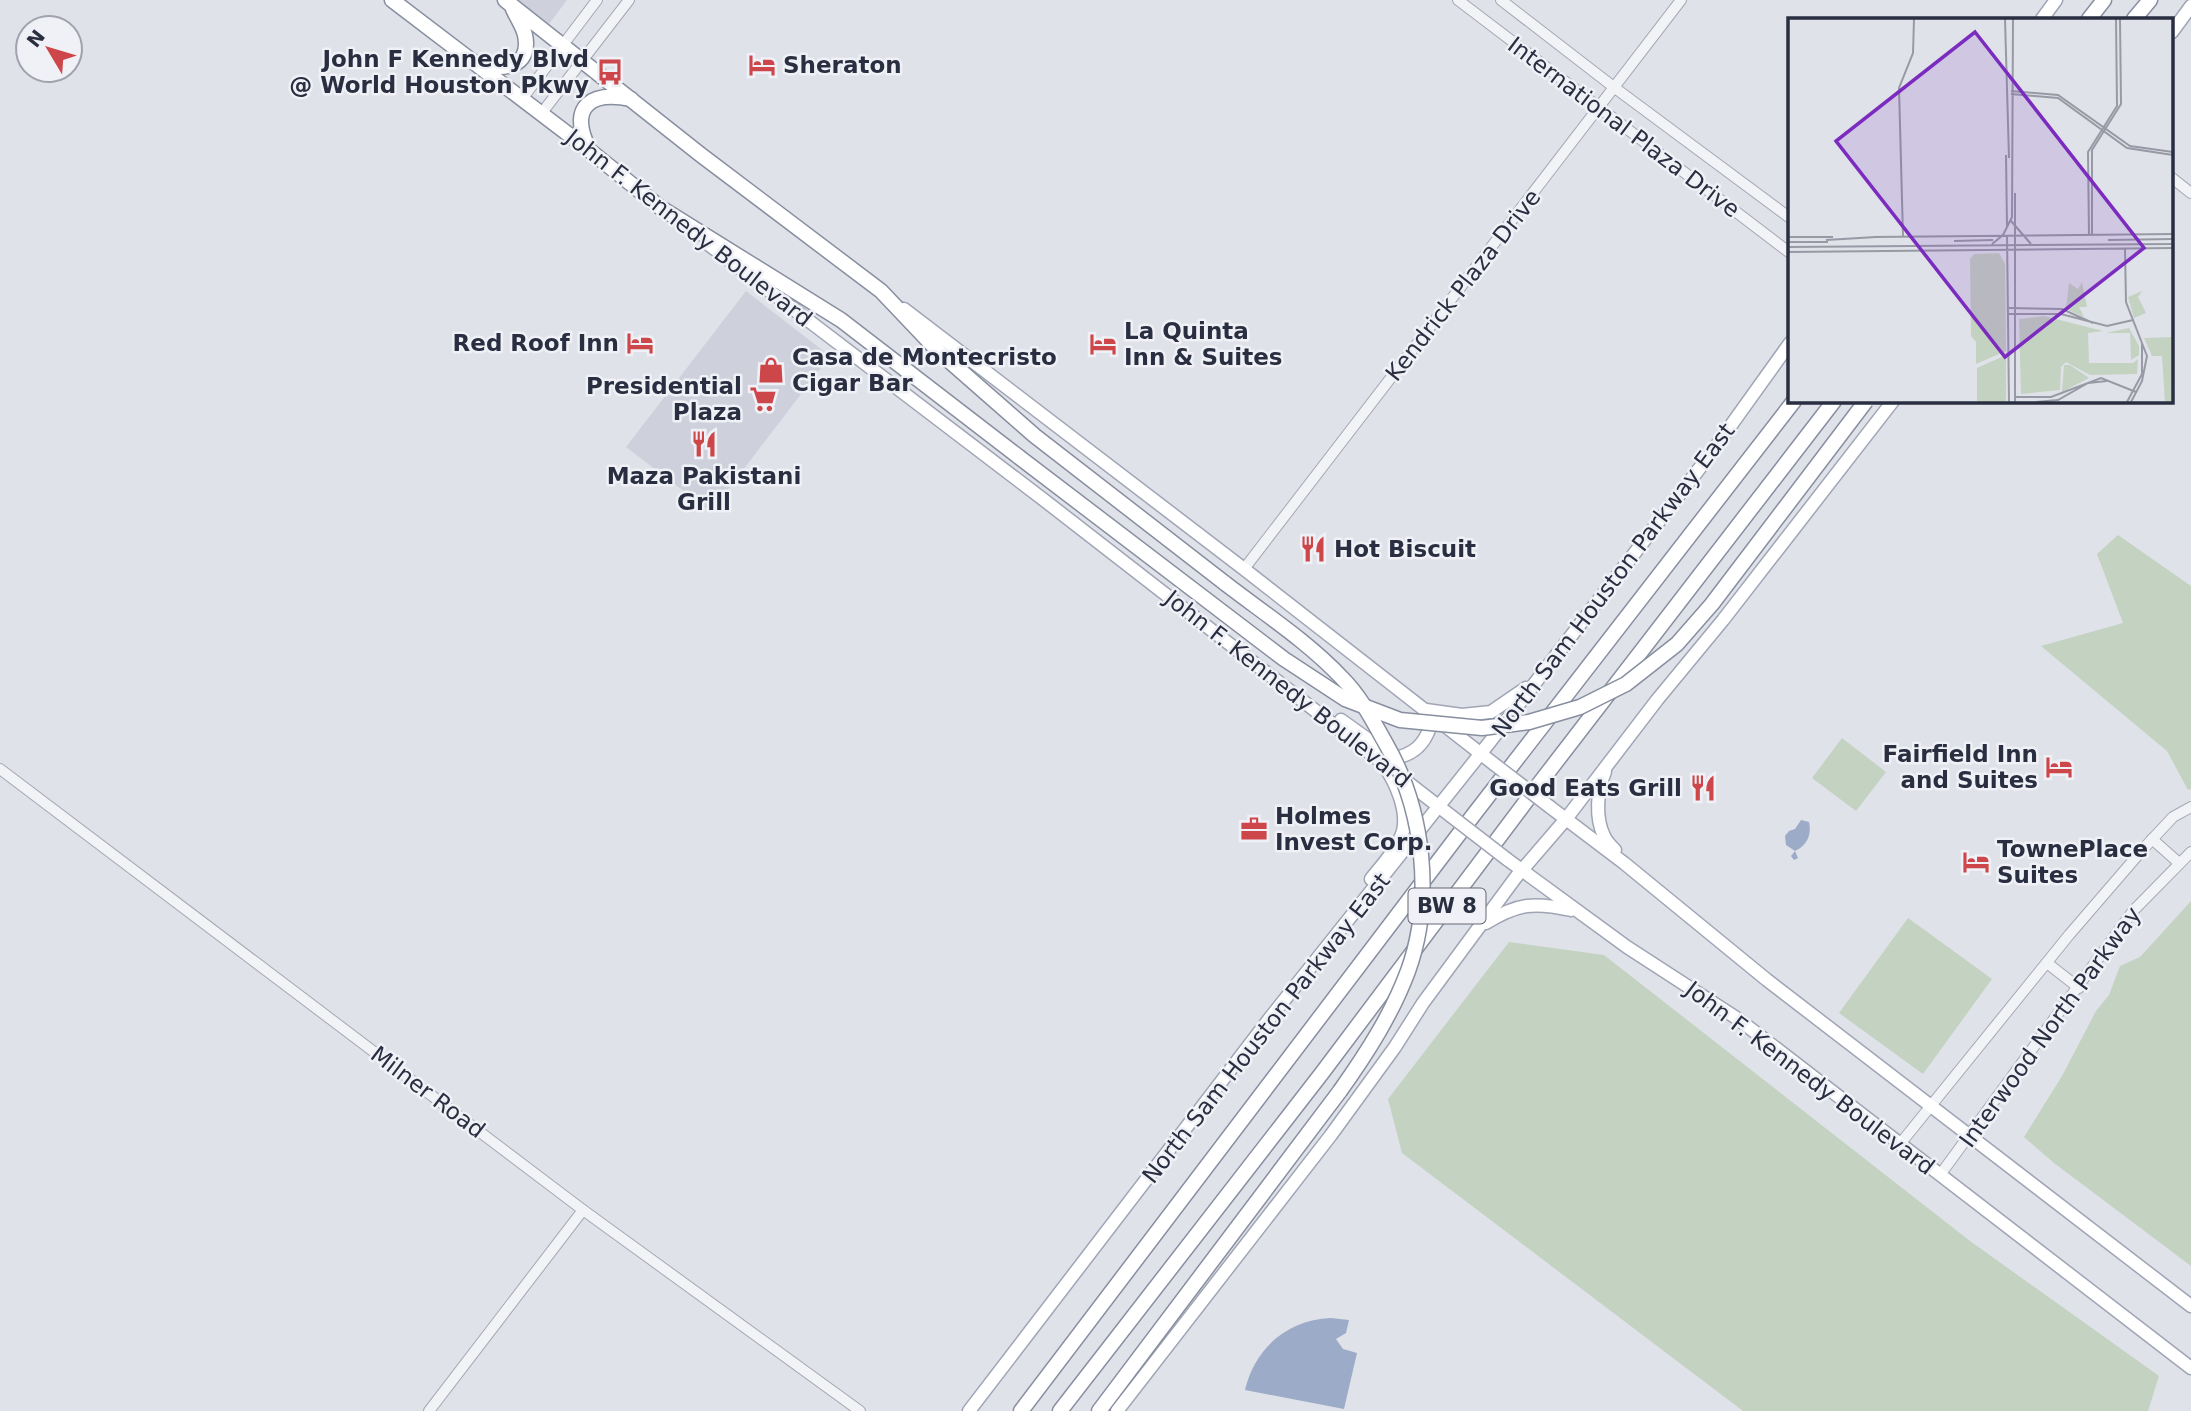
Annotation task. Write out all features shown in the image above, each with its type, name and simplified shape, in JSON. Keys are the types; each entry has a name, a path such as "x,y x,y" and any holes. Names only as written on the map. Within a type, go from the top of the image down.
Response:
{"highway":[{"name":"John F. Kennedy Boulevard","path":"392,0 661,208"},
{"path":"2090,18 2104,0"},
{"path":"2135,18 2150,0"},
{"path":"2144,18 2155,0"},
{"path":"471,60 497,68 515,64 523,55 525,35 507,2"},
{"path":"507,2 701,155 881,291 938,352 1035,436 1304,644 1356,693 1399,766 1418,823 1422,876 1420,913 1409,968 1383,1025 1340,1091 1099,1411"},
{"path":"589,150 580,127 581,116 586,107 592,101 605,96 632,99"},
{"path":"661,208 841,320 1284,659 1345,699 1400,720 1482,728 1529,722 1580,707 1626,684 1669,652 1712,604 1865,402"},
{"name":"North Sam Houston Parkway East","path":"1021,1411 1475,813 1793,402"},
{"name":"BW 8","path":"1060,1411 1322,1073 1547,773 1833,402"}],"main road":[{"path":"2043,18 2056,0"},
{"path":"2174,29 2191,6"},
{"name":"John F. Kennedy Boulevard","path":"661,208 1034,492 1522,871 1577,912 1738,1019 2191,1368"},
{"path":"881,291 1625,863 1750,967 2191,1306"},
{"name":"North Sam Houston Parkway East","path":"969,1411 1709,456 1788,346"},
{"path":"1116,1411 1331,1135 1477,929 1724,620 1892,402"},
{"path":"1422,709 1462,715 1492,712 1536,680"},
{"path":"1298,697 1329,712 1394,758 1409,755 1427,735 1430,727 1422,709"},
{"path":"1329,944 1403,831 1399,795 1391,775 1381,761"},
{"path":"1609,762 1601,780 1598,807 1604,836 1625,863"},
{"path":"1477,929 1506,911 1531,905 1548,905 1577,912"}],"street":[{"path":"522,99 597,0"},
{"path":"541,114 629,0"},
{"name":"International Plaza Drive","path":"1458,0 1788,251"},
{"name":"International Plaza Drive","path":"1501,0 1788,217"},
{"name":"Kendrick Plaza Drive","path":"1244,569 1681,0"},
{"path":"2174,180 2191,193"},
{"name":"Milner Road","path":"0,769 583,1210 860,1411"},
{"name":"Interwood North Parkway","path":"1900,1144 2152,839 2173,817 2191,807"},
{"path":"2152,839 2179,863"},
{"name":"Interwood North Parkway","path":"1940,1175 2133,911 2191,852"},
{"path":"2047,963 2078,988"},
{"path":"429,1411 583,1210"}],"shaded area":[{"path":"517,0 567,0 549,24"},
{"path":"746,291 830,356 711,512 626,447"}],"green space":[{"path":"2118,535 2191,586 2191,789 2188,790 2167,751 2041,646 2123,623 2097,554"},
{"path":"1842,738 1886,772 1856,811 1812,778"},
{"path":"2191,901 2191,1266 2054,1163 2024,1137 2062,1076 2096,1011 2109,995 2120,966 2140,957"},
{"path":"1908,918 1992,979 1923,1074 1839,1013"},
{"path":"1509,942 1604,955 1970,1241 2159,1376 2148,1411 1743,1411 1402,1153 1388,1099"}],"water":[{"path":"1801,820 1809,822 1808,839 1795,851 1786,845 1785,836 1795,829"},
{"path":"1795,851 1798,858 1794,860 1791,856"},
{"path":"1331,1318 1349,1320 1346,1333 1336,1339 1343,1349 1357,1353 1344,1409 1245,1390 1256,1361 1275,1339 1300,1324"}],"place":[{"name":"Sheraton","path":"762,65"},
{"name":"John F Kennedy Blvd @ World Houston Pkwy","path":"610,72"},
{"name":"Red Roof Inn","path":"640,343"},
{"name":"La Quinta Inn & Suites","path":"1103,344"},
{"name":"Casa de Montecristo Cigar Bar","path":"771,370"},
{"name":"Presidential Plaza","path":"763,399"},
{"name":"Maza Pakistani Grill","path":"704,444"},
{"name":"Hot Biscuit","path":"1313,549"},
{"name":"Fairfield Inn and Suites","path":"2059,767"},
{"name":"Good Eats Grill","path":"1703,788"},
{"name":"Holmes Invest Corp.","path":"1254,829"},
{"name":"TownePlace Suites","path":"1976,862"}]}
